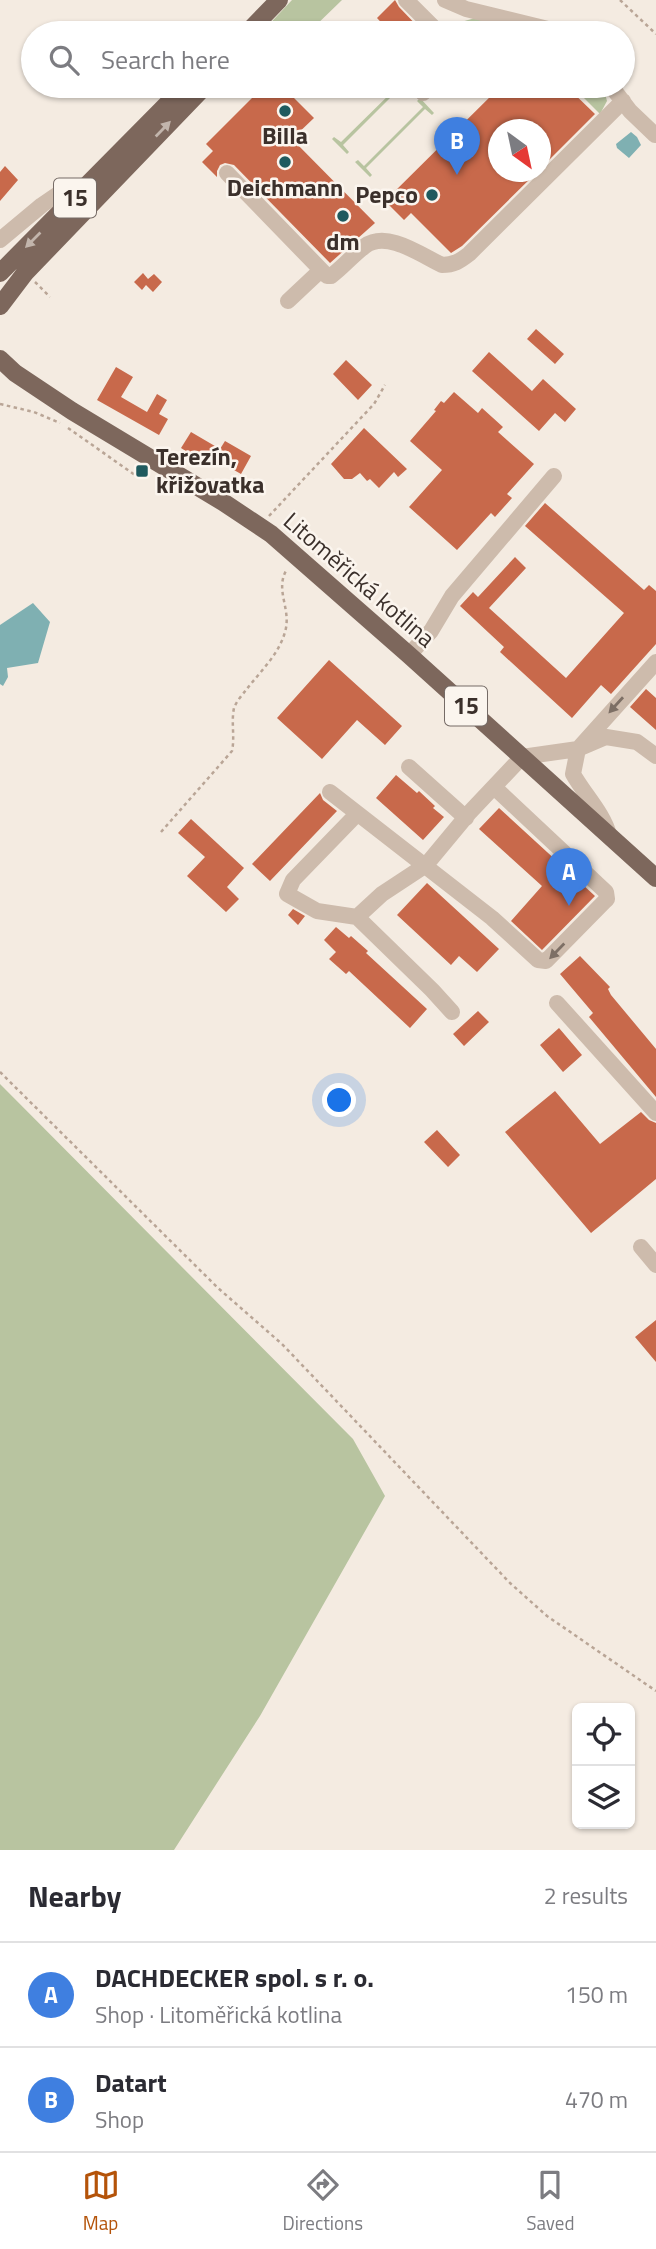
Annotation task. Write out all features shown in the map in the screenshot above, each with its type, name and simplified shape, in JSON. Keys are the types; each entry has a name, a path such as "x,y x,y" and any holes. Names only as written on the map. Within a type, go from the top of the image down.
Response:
{"main road":[{"path":"259,21 279,0"},
{"name":"15","path":"0,272 173,98"},
{"name":"15","path":"0,306 25,273 193,98"},
{"name":"Litoměřická kotlina","path":"0,359 27,381 260,526 410,654 656,878"}],"lane":[{"path":"407,0 427,21"},
{"path":"445,0 466,9 515,21"},
{"path":"620,98 655,135"},
{"path":"227,173 327,276 331,276 364,247 381,240 442,265 458,262 623,102"},
{"path":"0,240 61,192 77,196"},
{"path":"288,301 321,270"},
{"path":"410,654 431,631 452,596 554,476"},
{"path":"609,835 606,821 583,793 573,774 578,749 656,662"},
{"path":"357,917 382,894 426,866 522,757 578,749 606,737 637,742 656,756"},
{"path":"409,767 466,818"},
{"path":"330,792 492,918 543,962 548,960 607,896 604,889 494,787"},
{"path":"357,814 293,880 288,894 317,911 357,917 452,1012"},
{"path":"557,1003 656,1112"},
{"path":"640,1247 656,1265"}],"path":[{"path":"620,0 656,34"},
{"path":"260,526 374,404 385,385"},
{"path":"0,404 53,419 135,475 148,456"},
{"path":"161,832 232,751 235,740 234,707 281,645 287,628 281,578 296,555"},
{"path":"0,1072 218,1288 282,1344 510,1583 547,1616 656,1691"}],"green space":[{"path":"292,0 342,0 320,21 272,21"},
{"path":"386,98 390,98 343,145 349,152 347,154 332,139 334,137 341,142"},
{"path":"420,98 434,113 432,115 425,109 366,168 372,175 370,177 355,162 358,160 364,166 423,107 417,101"},
{"path":"584,98 606,98 600,114"},
{"path":"0,1084 353,1439 385,1496 260,1716 174,1850 0,1850"}],"water":[{"path":"631,132 641,145 629,158 616,144"},
{"path":"33,603 50,622 38,663 7,668 8,677 3,686 0,684 0,625"}],"building":[{"path":"395,0 412,21 380,21 377,18"},
{"path":"252,98 294,98 314,118 292,139 375,223 330,263 234,165 220,165 217,177 202,162 213,151 206,144"},
{"path":"489,98 578,98 595,114 551,158 551,119 488,119 488,182 527,182 462,246 451,253 411,213 404,220 385,201"},
{"path":"5,166 18,180 0,201 0,172"},
{"path":"143,273 148,279 154,274 162,282 153,292 146,285 142,290 134,282"},
{"path":"536,329 564,354 555,364 527,339"},
{"path":"489,352 532,391 543,379 576,409 565,422 555,413 539,431 472,371"},
{"path":"346,360 372,385 358,400 333,374"},
{"path":"116,367 133,377 121,397 147,412 157,394 167,400 159,414 168,419 159,435 97,400"},
{"path":"454,392 478,413 482,408 503,427 498,432 534,464 507,494 512,498 495,517 491,513 457,550 409,507 442,470 410,441 436,411 434,410 441,401 444,403"},
{"path":"364,428 407,469 398,477 394,472 379,488 360,473 352,479 344,479 331,464"},
{"path":"191,432 220,449 225,441 251,456 241,474 204,453 200,460 181,448"},
{"path":"545,503 644,590 649,585 656,591 656,644 611,694 601,685 572,718 500,652 504,647 460,606 473,592 478,597 515,557 526,568 489,608 566,678 624,613 525,526"},
{"path":"329,660 402,726 385,745 357,720 322,759 277,718"},
{"path":"646,689 656,698 656,730 630,707"},
{"path":"396,775 417,793 419,791 444,817 423,840 376,798"},
{"path":"320,793 323,800 337,811 270,881 252,864"},
{"path":"499,808 595,896 542,950 511,921 542,886 479,829"},
{"path":"191,819 244,868 227,887 239,899 226,912 187,876 205,857 178,833"},
{"path":"427,883 499,949 477,972 459,956 451,965 397,915"},
{"path":"293,909 305,916 298,925 288,915"},
{"path":"336,927 368,951 366,953 427,1009 410,1028 349,971 346,974 329,959 336,952 324,940"},
{"path":"580,956 610,987 608,989 611,995 656,1049 656,1097 589,1017 593,1013 560,974"},
{"path":"478,1011 489,1022 464,1046 453,1034"},
{"path":"559,1028 582,1055 563,1072 540,1045"},
{"path":"555,1091 600,1144 641,1112 656,1123 656,1179 591,1233 505,1132"},
{"path":"437,1130 460,1155 448,1167 424,1142"},
{"path":"656,1320 656,1362 635,1337"}],"place":[{"name":"Billa","path":"285,111"},
{"name":"Deichmann","path":"285,162"},
{"name":"Datart","path":"457,175"},
{"name":"Pepco","path":"432,195"},
{"name":"dm","path":"343,216"},
{"name":"Terezín, křižovatka","path":"142,471"},
{"name":"DACHDECKER spol. s r. o.","path":"569,906"}]}
